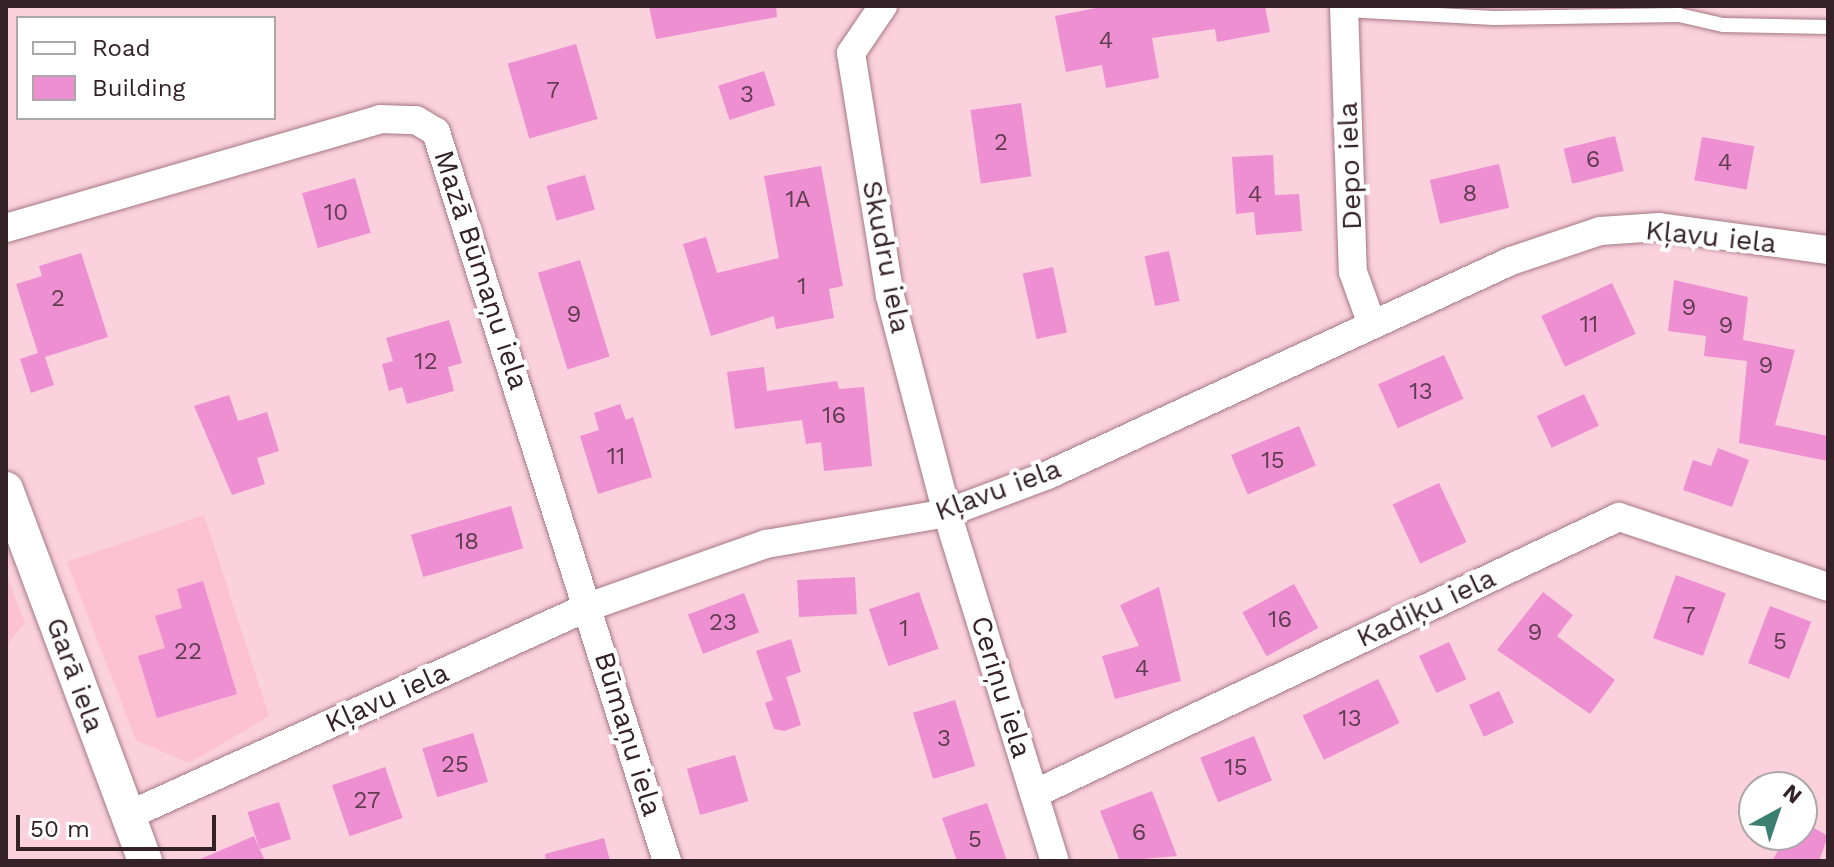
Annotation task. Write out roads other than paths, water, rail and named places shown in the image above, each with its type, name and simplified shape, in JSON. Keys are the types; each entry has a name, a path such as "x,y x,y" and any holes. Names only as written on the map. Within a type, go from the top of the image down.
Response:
{"street":[{"name":"Skudru iela","path":"883,6 851,53 890,296 947,513"},
{"name":"Depo iela","path":"1344,8 1353,272 1371,322"},
{"name":"Mazā Būmaņu iela","path":"6,228 380,119 416,120 436,132 588,607"},
{"name":"Kļavu iela","path":"127,816 588,607 766,544 947,513 1048,475 1371,322 1600,231 1659,227 1828,250"},
{"name":"Garā iela","path":"6,489 16,543 145,861"},
{"name":"Ceriņu iela","path":"947,513 1055,861"},
{"name":"Kadiķu iela","path":"1034,794 1619,517 1828,587"},
{"name":"Būmaņu iela","path":"588,607 667,861"}],"lane":[{"path":"1344,8 1494,18 1679,15 1723,25 1828,27"}]}
